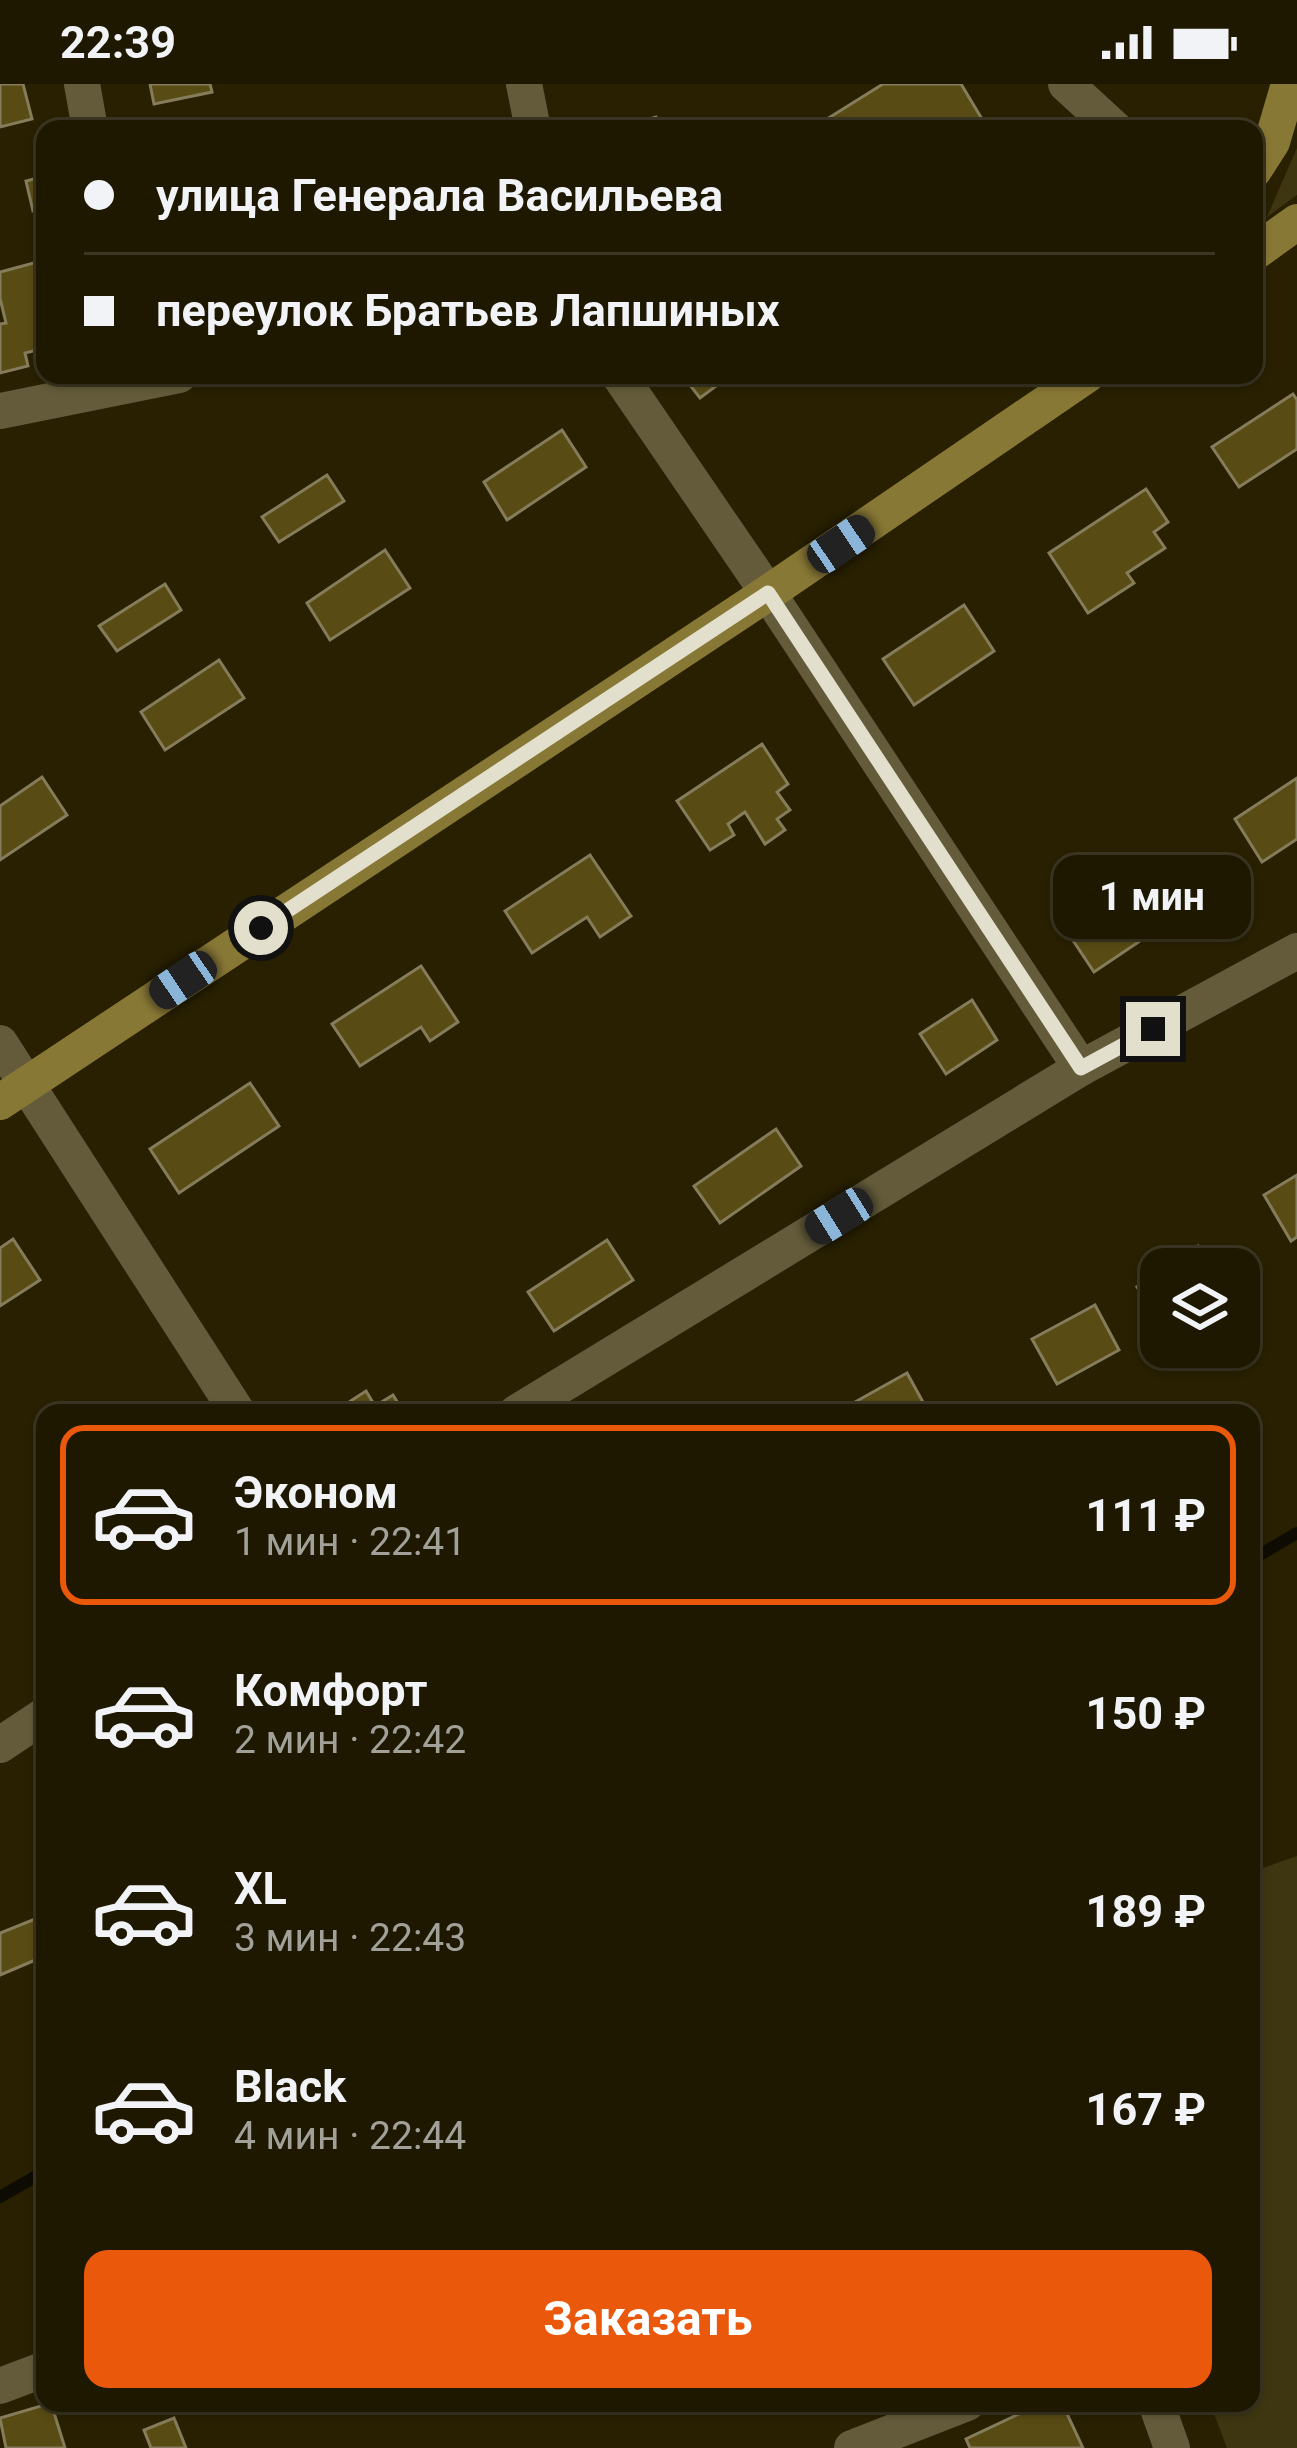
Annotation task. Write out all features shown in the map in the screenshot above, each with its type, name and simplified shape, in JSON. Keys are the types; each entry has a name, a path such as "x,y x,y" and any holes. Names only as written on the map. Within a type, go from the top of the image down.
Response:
{"main road":[{"path":"1263,156 1272,142 1289,84"},
{"path":"14,1093 768,593 1071,384"}],"street":[{"path":"82,84 88,120"},
{"path":"524,84 531,120"},
{"path":"1066,84 1105,120"},
{"path":"0,411 117,384"},
{"path":"625,384 1081,1068"},
{"path":"531,1404 1081,1068 1297,951"},
{"path":"0,1043 14,1093 232,1404"},
{"path":"0,1745 36,1721"},
{"path":"0,2386 36,2372"},
{"path":"852,2448 945,2412"},
{"path":"1159,2412 1172,2448"}],"shaded area":[{"path":"1297,148 1297,195 1267,217"},
{"path":"1297,1856 1297,2448 1227,2448 1213,2412 1260,2412 1260,1869"}],"building":[{"path":"0,84 23,84 32,119 0,127"},
{"path":"150,84 210,84 212,92 154,104"},
{"path":"883,84 961,84 983,120 825,120"},
{"path":"36,178 36,210 33,211 26,181"},
{"path":"36,262 36,350 25,353 28,366 0,373 0,324 6,323 0,272"},
{"path":"689,384 719,384 700,398"},
{"path":"1293,394 1297,449 1239,487 1212,447"},
{"path":"562,430 586,467 507,520 484,482"},
{"path":"327,475 344,501 279,542 262,517"},
{"path":"1146,489 1168,522 1154,532 1165,548 1127,573 1134,583 1088,613 1049,553"},
{"path":"385,550 410,588 330,640 307,603"},
{"path":"165,584 181,610 117,651 99,626"},
{"path":"964,605 994,651 914,705 883,659"},
{"path":"219,660 244,698 165,750 141,712"},
{"path":"762,744 788,784 777,792 790,810 777,819 785,830 765,844 745,812 728,824 734,835 710,850 677,801"},
{"path":"42,777 67,815 0,860 0,806"},
{"path":"1297,778 1297,839 1262,862 1235,819"},
{"path":"590,855 631,916 600,937 587,917 532,953 505,911"},
{"path":"1152,872 1180,914 1094,972 1066,930"},
{"path":"421,966 458,1022 430,1041 421,1027 360,1066 332,1024"},
{"path":"972,1000 997,1040 946,1074 920,1034"},
{"path":"250,1083 279,1126 179,1193 150,1149"},
{"path":"776,1129 801,1166 720,1223 694,1186"},
{"path":"1297,1175 1297,1237 1291,1241 1264,1195"},
{"path":"13,1239 40,1280 0,1306 0,1248"},
{"path":"607,1240 633,1280 554,1331 528,1292"},
{"path":"1095,1305 1119,1350 1057,1384 1032,1339"},
{"path":"907,1373 924,1404 856,1404"},
{"path":"366,1391 374,1404 346,1404"},
{"path":"393,1395 398,1404 378,1404"},
{"path":"36,1919 36,1960 0,1975 0,1933"},
{"path":"36,2407 36,2412 54,2412 65,2448 6,2448 0,2418"},
{"path":"1023,2412 1066,2412 1083,2448 970,2448 966,2439"},
{"path":"174,2418 186,2448 151,2448 144,2430"}],"waterway":[{"path":"1260,1555 1297,1533"},
{"path":"0,2197 36,2176"}],"route":[{"path":"261,928 768,593 1081,1068 1153,1029"}]}
